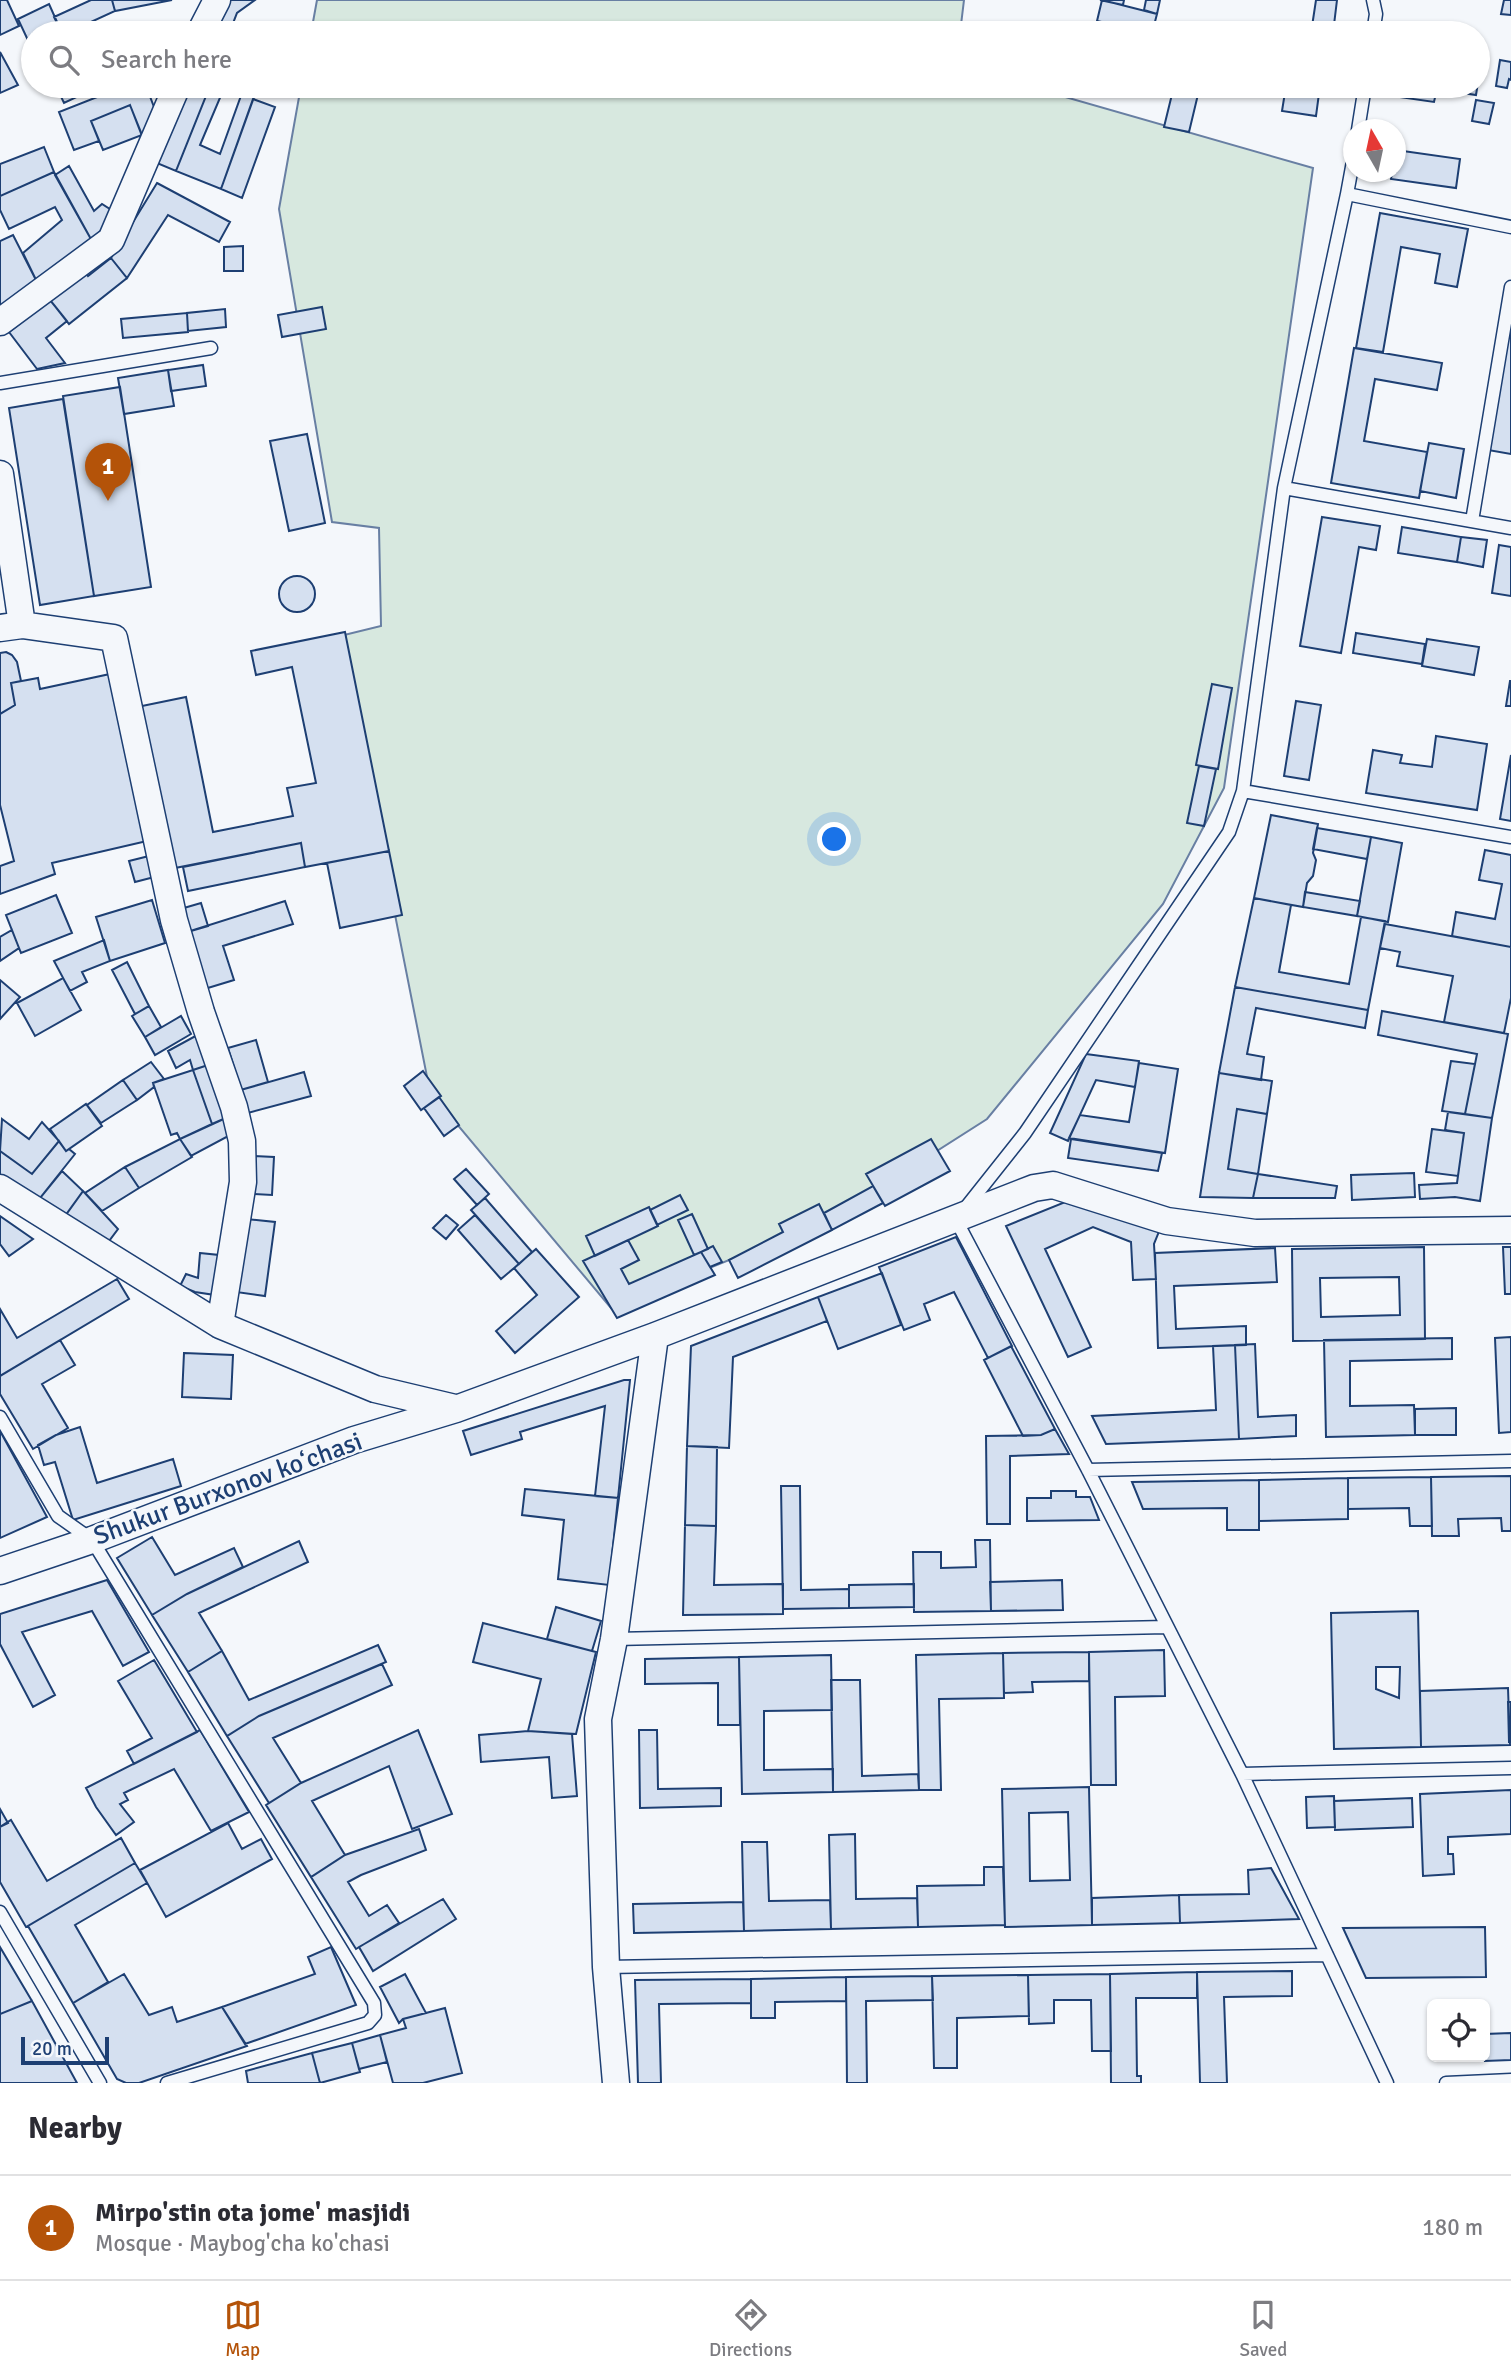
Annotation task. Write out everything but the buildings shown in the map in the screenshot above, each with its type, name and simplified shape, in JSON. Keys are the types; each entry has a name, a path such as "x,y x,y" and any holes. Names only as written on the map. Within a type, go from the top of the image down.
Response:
{"street":[{"path":"206,21 217,0"},
{"path":"0,322 111,240 172,98"},
{"path":"0,474 11,627 114,638 174,920 201,1012 234,1107 242,1141 243,1182 220,1325"},
{"name":"Shukur Burxonov koʻchasi","path":"0,1571 92,1540 354,1440 456,1409 655,1336 1034,1188 1053,1185 1167,1221 1255,1233 1511,1230"},
{"path":"0,1188 220,1325 375,1389 456,1409"},
{"path":"616,2083 606,1967 598,1719 614,1639 655,1336"}],"lane":[{"path":"1373,0 1375,21"},
{"path":"1360,119 1363,98"},
{"path":"1350,182 1284,488 1243,791 1229,832 1026,1133 956,1220 1088,1470 1242,1774 1387,2083"},
{"path":"1348,194 1511,227"},
{"path":"1472,521 1511,287"},
{"path":"0,383 211,348"},
{"path":"1284,488 1511,527"},
{"path":"1243,791 1511,837"},
{"path":"0,1417 58,1516 92,1540 374,2003 375,2015 368,2022 167,2083"},
{"path":"1088,1470 1511,1461"},
{"path":"614,1639 1166,1627"},
{"path":"1242,1774 1511,1768"},
{"path":"0,1912 100,2083"},
{"path":"606,1967 1327,1955"},
{"path":"1446,2083 1511,2080"}],"shaded area":[{"path":"317,0 964,0 961,21 313,21"},
{"path":"299,98 1069,98 1313,168 1224,788 1163,904 987,1119 830,1219 611,1308 430,1092 340,636 381,626 379,528 332,522 279,209"}],"place":[{"name":"Mirpo'stin ota jome' masjidi","path":"108,501"}]}
